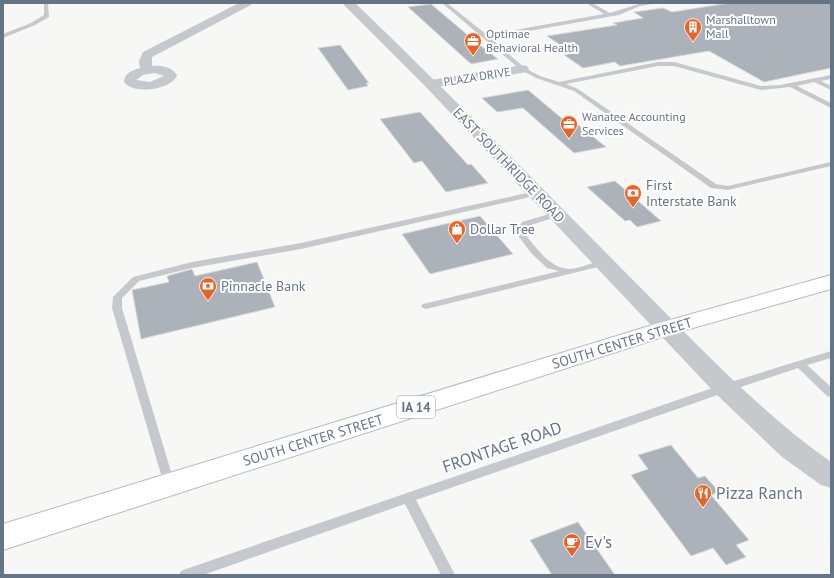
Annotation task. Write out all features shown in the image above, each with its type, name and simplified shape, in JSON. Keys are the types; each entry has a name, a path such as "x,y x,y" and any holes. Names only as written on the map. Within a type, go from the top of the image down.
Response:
{"main road":[{"name":"SOUTH CENTER STREET","path":"3,537 667,328 831,282"}],"street":[{"path":"147,70 145,61 147,54 247,3"},
{"name":"EAST SOUTHRIDGE ROAD","path":"348,3 431,84 725,388 792,449 831,477"},
{"name":"PLAZA DRIVE","path":"431,84 523,69"}],"lane":[{"path":"3,36 33,24 47,16 46,3"},
{"path":"444,3 523,69 576,90 714,186 728,188 831,164"},
{"path":"588,3 609,15"},
{"path":"486,37 609,15 628,7 656,3"},
{"path":"558,84 658,64 674,64 761,88 790,85 831,77"},
{"path":"815,80 831,88"},
{"path":"790,85 831,106"},
{"path":"169,485 117,308 118,297 136,279 192,264 301,246 536,193"},
{"path":"556,214 525,224 520,233 535,252 550,266 567,271"},
{"path":"426,306 604,263"},
{"name":"FRONTAGE ROAD","path":"186,575 725,388 831,354"},
{"path":"799,364 827,385 831,393"},
{"path":"408,497 448,575"}],"building":[{"name":"Marshalltown Mall","path":"729,3 831,3 831,68 764,82 709,51 620,66 615,62 583,68 564,55 572,53 547,36 617,25 613,23 643,18 634,12 663,8 672,12"},
{"path":"431,4 498,59 471,64 408,7"},
{"path":"340,45 369,83 366,83 368,86 348,90 318,48"},
{"path":"528,90 565,121 572,120 606,147 574,153 523,108 497,112 482,98"},
{"path":"420,112 468,165 471,164 488,183 446,192 422,161 414,163 380,119"},
{"path":"615,181 661,221 637,227 630,220 625,221 587,187"},
{"name":"Dollar Tree","path":"480,216 513,254 430,274 402,234"},
{"path":"257,262 275,307 141,339 132,290 169,282 167,276 192,269 195,276"},
{"path":"671,445 698,478 705,476 719,492 711,495 749,540 736,545 746,557 726,565 713,548 691,556 631,475 648,469 638,455"},
{"name":"Ev's","path":"578,522 615,575 552,575 530,540"}],"place":[{"name":"Marshalltown Mall","path":"693,42"},
{"name":"Optimae Behavioral Health","path":"473,56"},
{"name":"Wanatee Accounting Services","path":"569,139"},
{"name":"First Interstate Bank","path":"633,208"},
{"name":"Dollar Tree","path":"457,244"},
{"name":"Pinnacle Bank","path":"208,301"},
{"name":"Pizza Ranch","path":"703,508"},
{"name":"Ev's","path":"572,557"}]}
